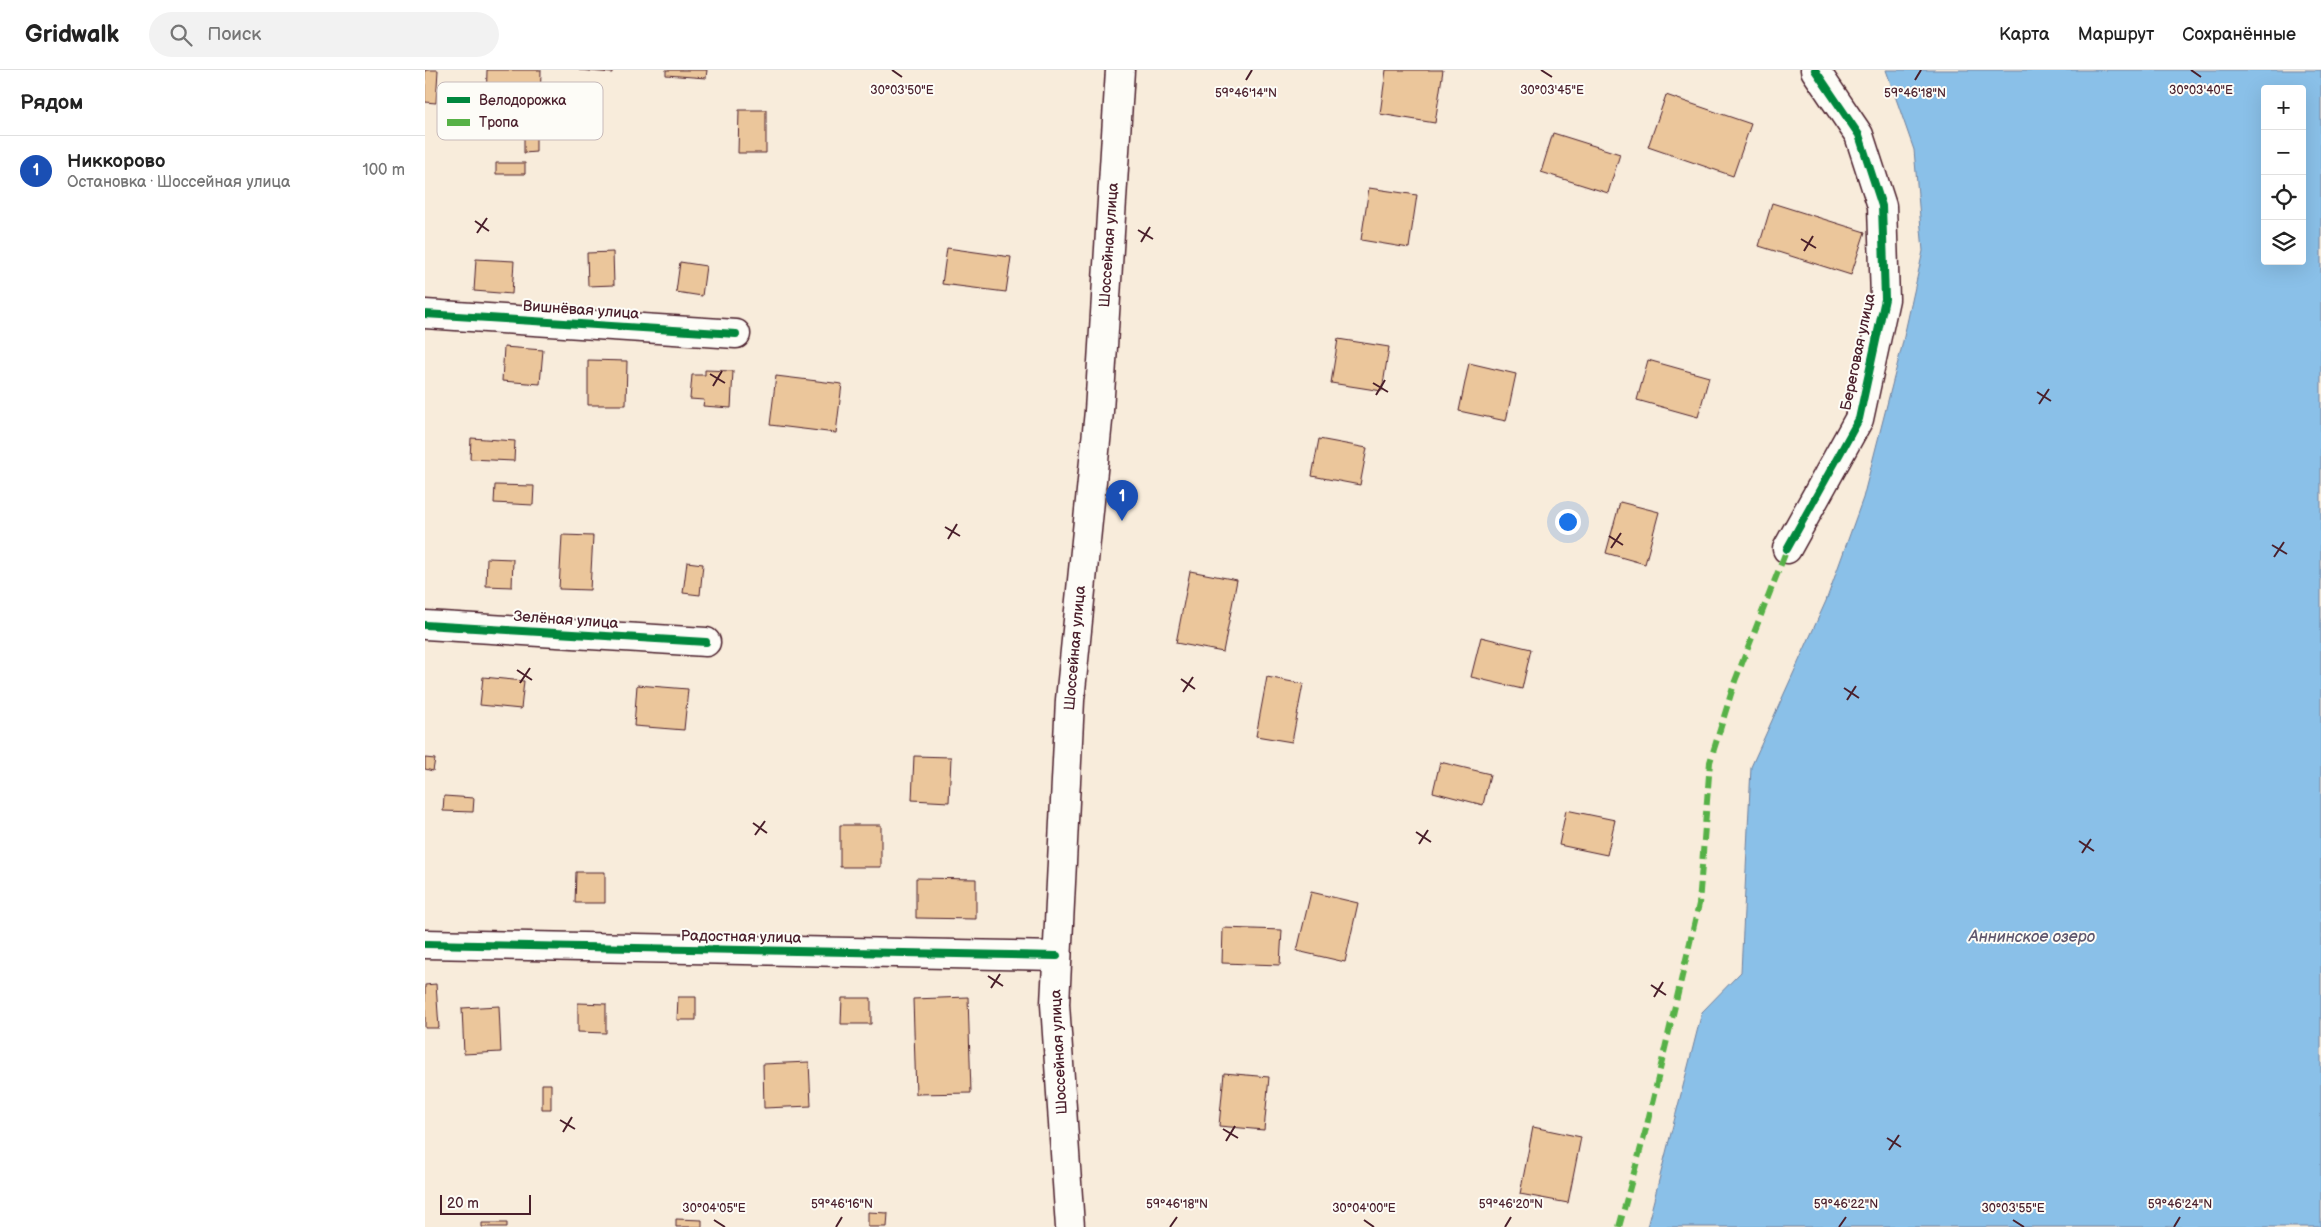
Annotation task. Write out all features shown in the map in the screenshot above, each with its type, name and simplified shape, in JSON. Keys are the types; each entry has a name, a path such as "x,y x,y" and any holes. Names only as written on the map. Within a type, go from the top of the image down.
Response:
{"street":[{"name":"Шоссейная улица","path":"1070,1227 1055,1004 1057,956 1070,700 1099,411 1120,70"},
{"name":"Береговая улица","path":"1787,549 1859,419 1885,299 1883,206 1859,135 1815,70"},
{"name":"Вишнёвая улица","path":"425,314 736,334"},
{"name":"Зелёная улица","path":"425,625 706,642"},
{"name":"Радостная улица","path":"425,944 1057,956"}],"water":[{"name":"Аннинское озеро","path":"1886,70 2321,70 2321,1227 1647,1227 1702,1012 1741,972 1751,767 1826,601 1863,498 1901,350 1923,251 1914,150"}],"building":[{"path":"425,70 438,70 436,103 425,102"},
{"path":"487,70 541,70 541,82 487,82"},
{"path":"579,70 612,70 612,73"},
{"path":"666,70 707,70 706,78 666,75"},
{"path":"1386,70 1443,70 1435,123 1380,114"},
{"path":"1666,95 1751,124 1733,176 1648,147"},
{"path":"739,110 766,110 766,153 738,153"},
{"path":"1553,133 1620,154 1608,193 1541,172"},
{"path":"524,140 536,140 536,152 524,153"},
{"path":"496,163 525,163 525,174 496,174"},
{"path":"1369,188 1417,195 1409,248 1361,240"},
{"path":"1772,203 1865,232 1851,275 1759,246"},
{"path":"947,248 1011,257 1006,292 942,284"},
{"path":"613,252 614,285 588,286 587,253"},
{"path":"476,259 514,261 512,294 474,291"},
{"path":"680,262 706,266 702,296 676,292"},
{"path":"1338,339 1389,347 1382,391 1331,383"},
{"path":"504,347 543,350 540,384 502,381"},
{"path":"588,360 627,361 626,405 588,405"},
{"path":"1648,360 1709,377 1698,417 1637,400"},
{"path":"1469,363 1516,374 1506,421 1459,411"},
{"path":"705,370 733,371 731,408 703,406 704,400 690,399 692,375 705,375"},
{"path":"776,376 842,384 836,433 770,425"},
{"path":"471,438 515,441 514,461 470,459"},
{"path":"1319,439 1367,448 1360,485 1312,476"},
{"path":"495,485 534,486 533,505 494,503"},
{"path":"1620,502 1659,512 1645,564 1606,553"},
{"path":"562,535 593,536 590,590 559,589"},
{"path":"487,558 513,559 512,587 486,586"},
{"path":"687,562 703,564 700,595 683,593"},
{"path":"1190,571 1237,580 1223,652 1176,643"},
{"path":"1481,637 1531,649 1522,689 1471,677"},
{"path":"483,677 524,681 521,709 480,705"},
{"path":"1267,677 1303,684 1292,742 1256,736"},
{"path":"637,685 688,689 684,730 634,726"},
{"path":"914,756 951,757 949,802 912,800"},
{"path":"425,758 435,759 433,771 425,769"},
{"path":"1440,762 1490,774 1483,805 1433,792"},
{"path":"444,796 474,798 473,812 443,811"},
{"path":"1566,810 1615,820 1607,855 1559,845"},
{"path":"840,825 881,825 881,867 840,867"},
{"path":"576,872 605,872 605,903 575,903"},
{"path":"916,878 976,879 976,919 916,918"},
{"path":"1311,892 1358,903 1345,962 1297,951"},
{"path":"1223,928 1282,930 1280,965 1222,963"},
{"path":"436,984 439,1028 425,1028 425,985"},
{"path":"678,997 696,997 696,1020 677,1020"},
{"path":"968,997 971,1093 916,1094 913,999"},
{"path":"842,998 871,998 871,1024 841,1024"},
{"path":"578,1003 606,1004 606,1033 578,1032"},
{"path":"499,1006 501,1052 464,1054 462,1008"},
{"path":"809,1062 811,1106 764,1108 763,1064"},
{"path":"1224,1073 1269,1077 1264,1130 1219,1126"},
{"path":"542,1084 551,1084 551,1109 542,1109"},
{"path":"1533,1127 1581,1137 1568,1203 1520,1194"},
{"path":"868,1212 888,1213 887,1227 868,1227"},
{"path":"676,1219 702,1220 702,1227 676,1227"},
{"path":"482,1223 507,1223 507,1227 482,1227"}],"marked path":[{"path":"1619,1227 1646,1129 1699,904 1710,762 1735,681 1787,549"}],"cycle path":[{"path":"1787,549 1859,419 1885,299 1882,206 1859,135 1815,70"},
{"path":"425,314 736,334"},
{"path":"425,625 706,642"},
{"path":"425,944 1057,956"}],"place":[{"name":"Никкорово","path":"1122,521"}]}
